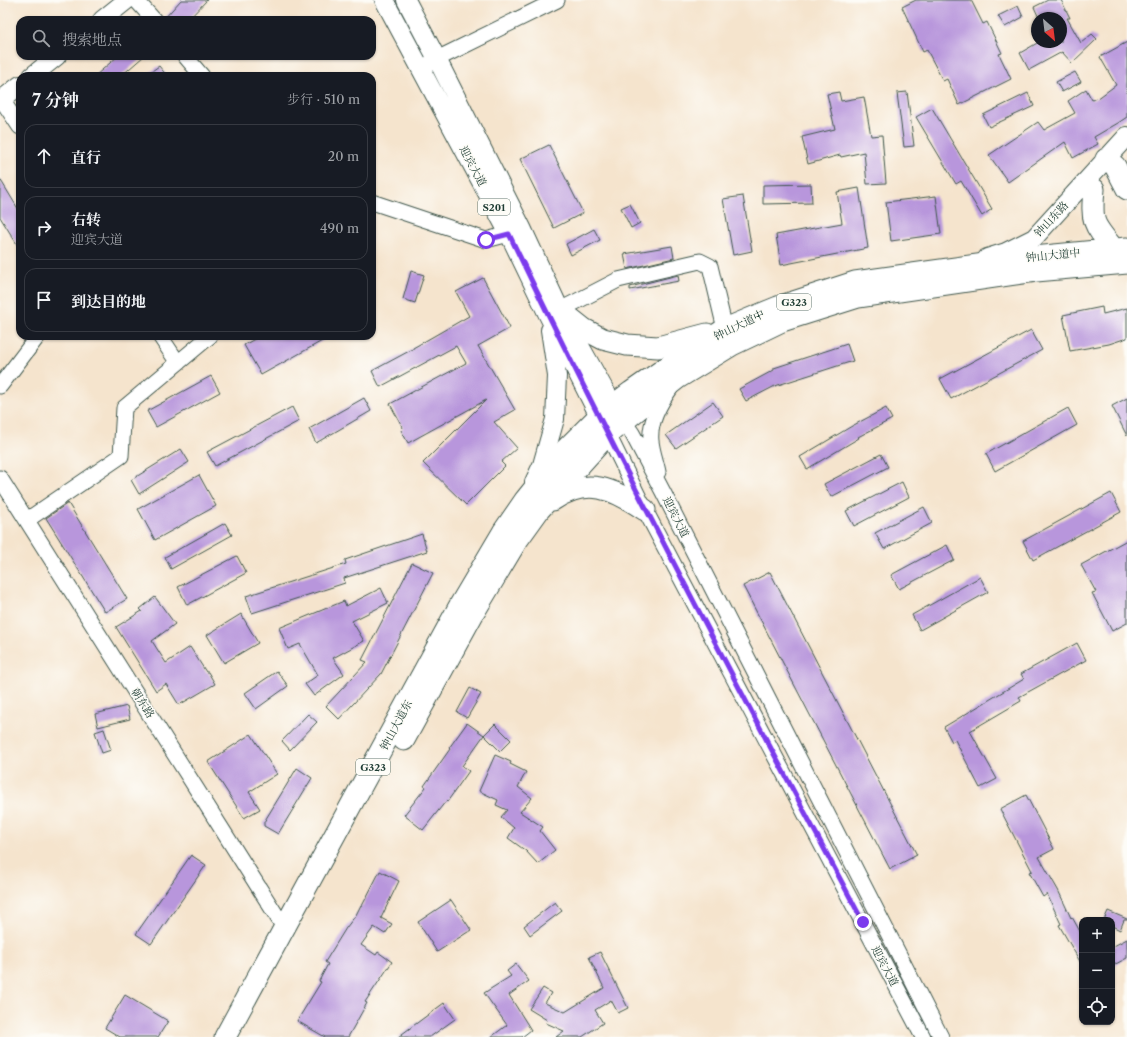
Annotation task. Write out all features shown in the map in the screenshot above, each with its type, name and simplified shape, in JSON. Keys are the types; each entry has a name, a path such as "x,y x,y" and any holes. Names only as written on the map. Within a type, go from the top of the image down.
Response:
{"highway":[{"path":"1116,159 1127,188"},
{"path":"1094,189 1092,208 1093,220 1099,231 1123,259"},
{"name":"钟山大道中","path":"611,419 641,407 678,378 732,345 782,321 858,297 1034,257 1123,259"},
{"name":"钟山大道中","path":"532,505 566,450 611,419 674,362 725,329 778,307 855,282 956,275 1036,272 1123,259"},
{"path":"554,312 603,340 627,345 658,347 725,329"},
{"path":"532,505 576,488 595,486 607,489 627,498 645,510"},
{"name":"钟山大道东","path":"225,1037 461,603 504,532 532,505"},
{"name":"钟山大道东","path":"241,1037 473,614 516,542 532,505"}],"main road":[{"path":"107,16 127,0"},
{"name":"迎宾大道","path":"384,0 421,69 516,231"},
{"name":"迎宾大道","path":"406,0 437,58 554,312 611,419"},
{"path":"37,72 52,60"},
{"path":"1,100 16,88"},
{"name":"钟山东路","path":"1034,257 1094,189 1116,159 1127,136"},
{"name":"钟山东路","path":"956,275 1034,238 1116,159"},
{"path":"532,505 555,419 557,376 554,312"}],"street":[{"path":"136,0 150,16"},
{"path":"421,69 437,58 557,0"},
{"path":"188,60 199,72"},
{"path":"1,100 16,121"},
{"path":"376,203 486,240 516,231"},
{"path":"554,312 618,280 700,261 710,266 725,329"},
{"path":"0,386 35,340"},
{"path":"163,340 178,363"},
{"path":"27,520 121,456 124,408 205,340"},
{"path":"663,492 651,441 651,434 654,421 662,401 678,378"},
{"name":"迎宾大道","path":"611,419 663,492 941,1037"},
{"name":"迎宾大道","path":"611,419 645,510 923,1037"},
{"name":"朝东路","path":"0,478 285,929"}],"building":[{"path":"181,0 207,0 192,16 167,16"},
{"path":"916,0 971,0 983,24 987,22 1002,53 999,54 1011,79 959,105 947,79 943,81 927,50 923,52 902,7"},
{"path":"1048,0 1061,0 1067,12 1036,12 1034,7"},
{"path":"1018,6 1023,17 1005,27 998,16"},
{"path":"1067,18 1081,43 1092,34 1097,39 1072,63 1062,52 1029,70 1020,53 1031,47 1031,48 1067,48"},
{"path":"1127,42 1127,117 1094,137 1098,144 1073,158 1065,142 1008,182 989,155 1038,122 1044,130 1075,113 1068,101 1086,89 1092,100 1097,99 1116,85 1100,57"},
{"path":"113,60 139,60 126,72 100,72"},
{"path":"159,66 164,72 151,72"},
{"path":"1075,72 1081,82 1062,92 1056,82"},
{"path":"839,92 841,101 864,97 871,136 882,135 886,183 867,184 864,152 841,157 840,155 808,164 802,137 835,129 827,94"},
{"path":"907,92 914,146 904,147 897,93"},
{"path":"1028,93 1034,106 989,127 983,115"},
{"path":"932,108 992,209 982,216 961,181 956,184 916,117"},
{"path":"549,145 583,213 554,228 520,159"},
{"path":"0,179 16,205 16,243 0,217"},
{"path":"811,184 812,203 763,204 763,185"},
{"path":"859,188 868,248 781,265 776,235 842,223 837,192"},
{"path":"743,196 752,251 733,255 723,199"},
{"path":"936,196 941,234 891,241 886,202"},
{"path":"630,204 640,223 631,228 621,208"},
{"path":"594,229 600,240 571,255 566,244"},
{"path":"672,246 674,258 627,269 624,254"},
{"path":"411,271 424,275 415,303 403,299"},
{"path":"678,275 679,281 630,290 630,287"},
{"path":"483,278 510,328 478,346 515,410 494,422 517,448 501,462 505,466 466,505 423,463 486,400 408,443 401,430 403,428 390,404 466,363 456,346 380,387 372,371 469,316 456,292"},
{"path":"1102,307 1103,314 1127,308 1127,338 1109,344 1070,351 1063,315"},
{"path":"1031,330 1042,350 951,399 940,379"},
{"path":"253,340 324,340 261,375 244,345"},
{"path":"847,344 853,361 775,386 746,401 739,389 774,370 774,368"},
{"path":"211,376 220,392 156,427 147,411"},
{"path":"364,398 371,411 316,443 309,429"},
{"path":"1127,398 1127,436 1112,406"},
{"path":"713,402 723,416 676,448 666,435"},
{"path":"292,407 299,421 215,466 207,452"},
{"path":"886,408 892,419 858,437 859,438 807,469 800,457"},
{"path":"1068,408 1077,425 995,471 986,454"},
{"path":"181,449 189,462 139,494 131,480"},
{"path":"881,454 888,467 831,497 824,484"},
{"path":"199,475 216,506 155,540 138,509"},
{"path":"902,482 909,497 854,526 846,511"},
{"path":"1111,493 1121,512 1033,560 1023,541"},
{"path":"68,503 127,599 105,612 46,518"},
{"path":"924,507 932,523 884,549 875,533"},
{"path":"225,523 232,535 171,569 165,557"},
{"path":"422,534 427,551 344,578 345,583 252,613 246,596 346,564 345,560"},
{"path":"1127,540 1127,623 1112,631 1092,593 1096,592 1081,565"},
{"path":"947,545 954,560 899,589 891,575"},
{"path":"237,556 246,573 187,605 178,587"},
{"path":"412,563 433,573 381,674 339,719 326,706 367,662 362,660"},
{"path":"770,572 917,855 890,869 743,586"},
{"path":"980,577 988,592 920,630 912,615"},
{"path":"381,588 388,603 352,621 364,641 333,658 344,674 314,696 305,684 318,675 300,644 288,649 279,628 344,601 346,606"},
{"path":"155,597 175,624 152,641 166,663 190,647 215,684 179,705 166,684 156,691 116,627 142,611 140,609"},
{"path":"241,614 258,643 224,663 207,635"},
{"path":"1077,643 1086,660 1019,697 1021,701 970,731 997,779 980,788 955,740 952,742 944,727 1024,679 1021,674"},
{"path":"277,671 288,686 256,709 245,693"},
{"path":"470,688 481,694 467,718 457,712"},
{"path":"127,706 130,719 98,727 95,714"},
{"path":"308,714 317,722 290,750 282,741"},
{"path":"467,723 484,735 462,766 469,771 447,802 446,801 423,830 404,815 426,787 424,786"},
{"path":"495,724 511,740 500,751 484,735"},
{"path":"104,729 111,750 102,753 95,732"},
{"path":"251,734 277,774 249,792 260,809 244,818 208,762"},
{"path":"495,755 511,762 510,764 526,772 518,787 532,798 520,812 543,827 540,831 555,850 538,864 526,851 508,838 514,828 501,817 507,810 496,805 498,800 479,791"},
{"path":"297,768 312,778 278,834 264,826 264,822"},
{"path":"1026,795 1054,849 1039,857 1058,890 1071,918 1072,917 1079,930 1079,960 1059,925 1061,924 1047,894 1043,897 1029,872 1032,871 1000,809"},
{"path":"191,855 206,865 151,944 136,934"},
{"path":"380,871 399,881 381,918 392,924 385,934 374,927 361,945 376,955 378,952 392,962 365,1002 367,1003 348,1037 325,1037 297,1021 321,982 319,981 328,964 325,962 361,905 362,906"},
{"path":"451,900 471,930 437,952 418,922"},
{"path":"555,902 562,911 530,935 524,926"},
{"path":"1108,911 1127,920 1124,920 1120,930 1115,928 1115,917 1105,917"},
{"path":"1127,939 1127,958 1115,964 1115,953 1115,945"},
{"path":"600,952 628,1008 618,1013 611,1000 595,1010 603,1023 582,1037 556,1037 564,1031 546,1023 547,1020 529,1009 543,988 551,993 545,1003 565,1012 604,988 589,957"},
{"path":"516,964 529,981 509,995 531,1030 522,1037 491,1037 507,1025 484,993 511,976 507,971"},
{"path":"125,995 168,1021 158,1037 120,1037 105,1028"},
{"path":"444,1003 455,1019 430,1037 398,1037"}],"route":[{"path":"486,240 509,234 645,510 863,922"}]}
